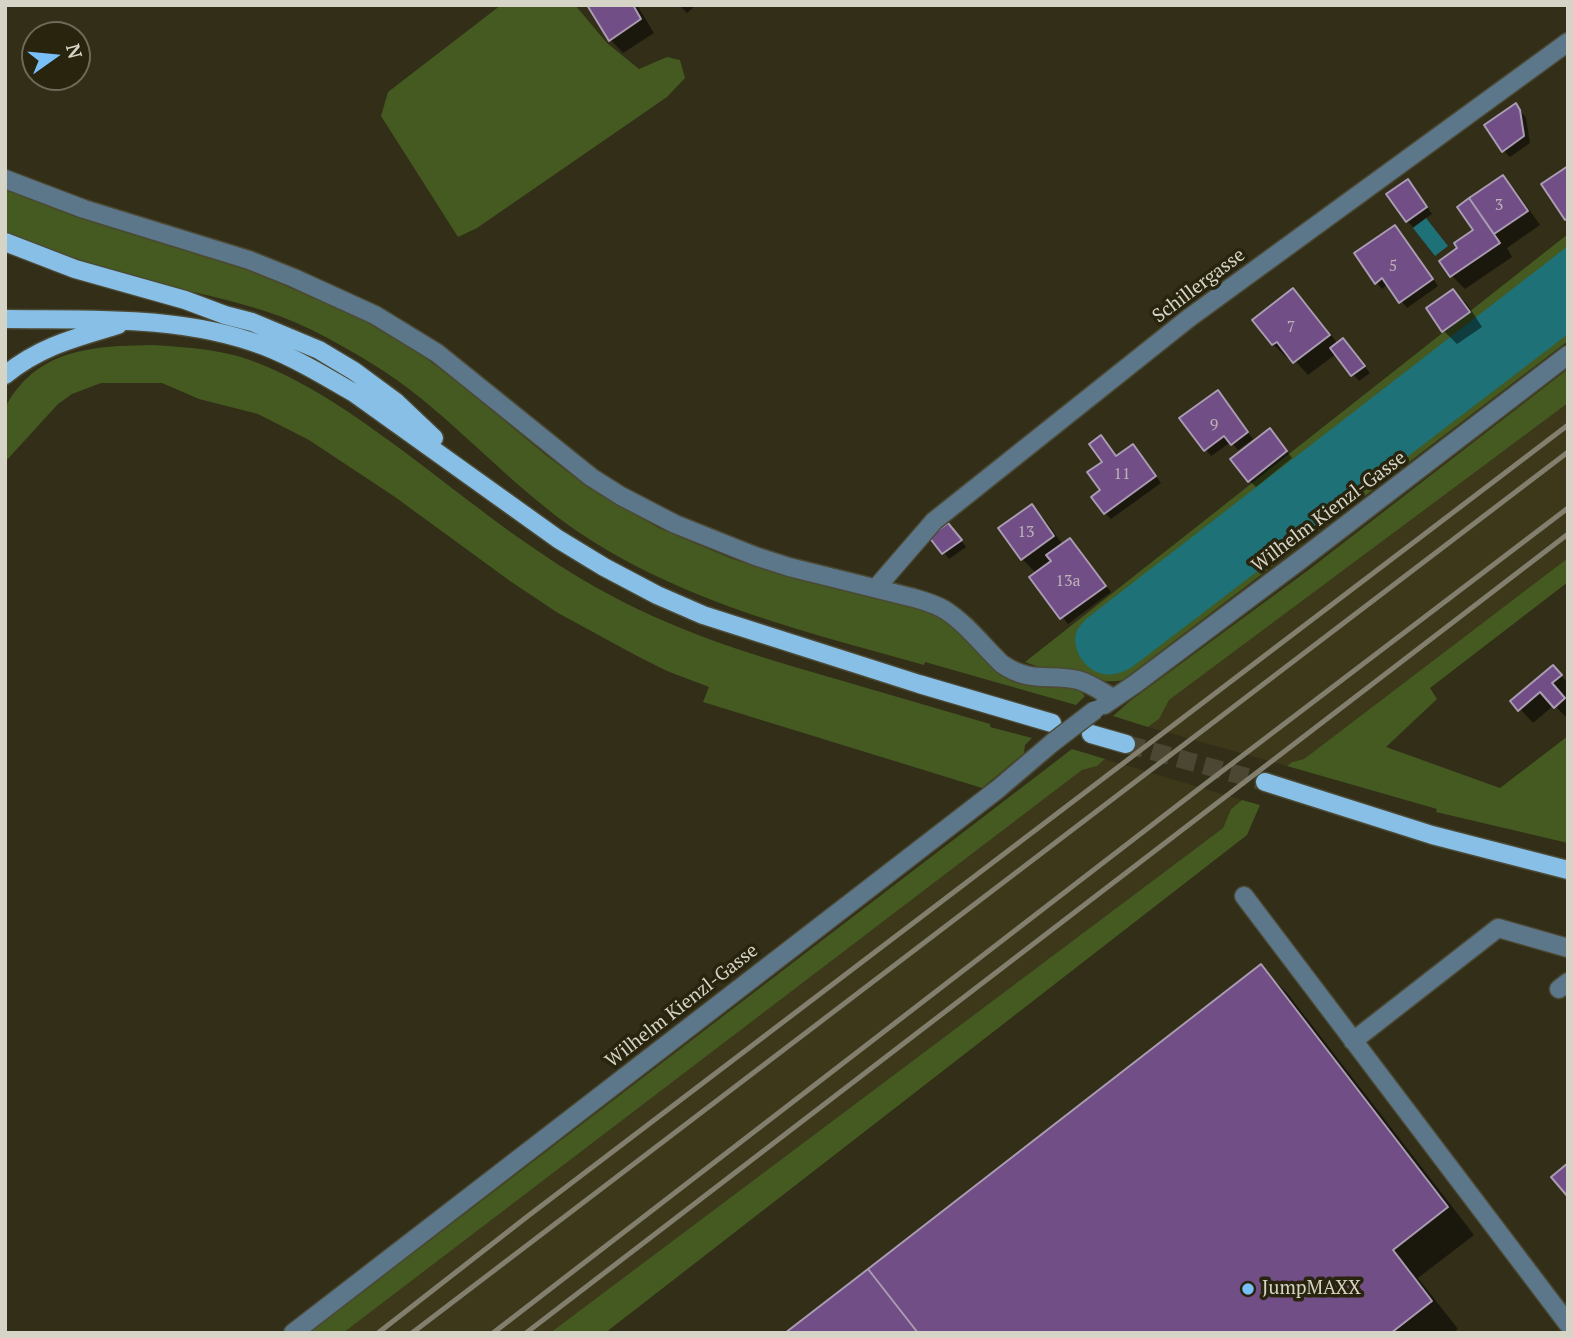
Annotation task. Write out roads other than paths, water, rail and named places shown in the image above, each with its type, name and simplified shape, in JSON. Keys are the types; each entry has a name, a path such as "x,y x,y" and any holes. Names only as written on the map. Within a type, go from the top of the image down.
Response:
{"main road":[{"path":"5,242 75,269 252,322 319,349 397,402 479,481"},
{"path":"5,319 92,319 185,326 265,347 324,375 354,393 558,539 657,595 704,615 919,684 1052,723"},
{"path":"5,375 21,362 54,345 128,322"},
{"path":"1091,734 1126,744"},
{"path":"1265,782 1432,835 1568,870"}],"street":[{"name":"Schillergasse","path":"876,588 934,521 1189,318 1568,42"},
{"path":"5,179 84,209 249,260 343,299 437,353 591,477 646,511 755,556 914,598 943,609 966,627 1002,664 1017,673 1078,680 1113,698"},
{"name":"Wilhelm Kienzl-Gasse","path":"293,1333 987,798 1095,710 1135,684 1300,561 1568,355"},
{"path":"1244,896 1568,1324"},
{"path":"1353,1041 1498,928 1568,948"}],"water":[{"path":"1426,218 1448,246 1435,256 1413,228"},
{"path":"1568,246 1568,334 1132,667 1117,674 1102,674 1089,668 1078,652 1075,638 1086,619"}],"tunnel":[{"path":"1126,744 1265,782"}],"railway":[{"path":"378,1333 1568,425"},
{"path":"412,1333 1568,452"},
{"path":"493,1333 1568,508"},
{"path":"526,1333 1568,534"}],"place":[{"name":"JumpMAXX","path":"1248,1289"}]}
